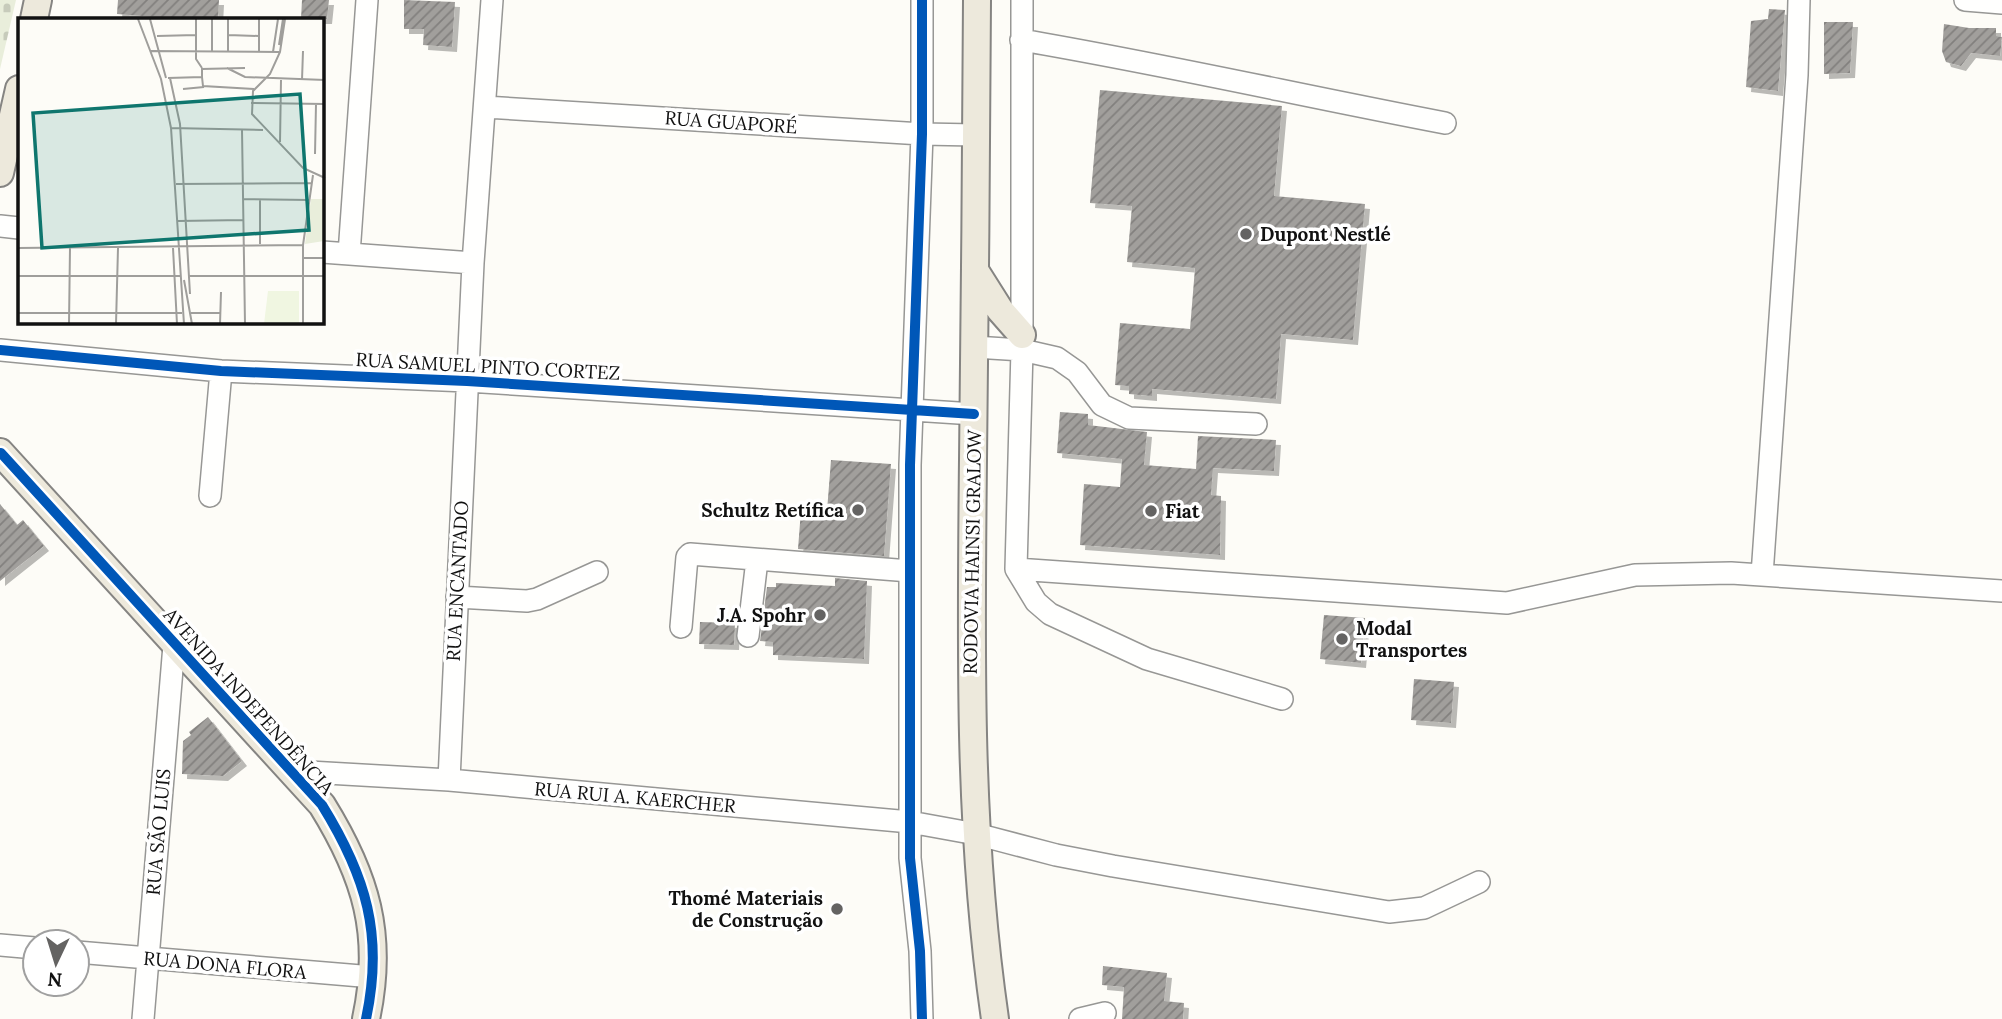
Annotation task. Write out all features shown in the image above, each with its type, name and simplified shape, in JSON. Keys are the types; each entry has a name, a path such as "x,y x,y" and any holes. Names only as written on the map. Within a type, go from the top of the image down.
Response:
{"main road":[{"path":"34,18 38,0"},
{"name":"RODOVIA HAINSI GRALOW","path":"978,0 971,696 976,834 984,936 995,1019"},
{"path":"0,173 18,93"},
{"path":"976,272 1022,342"},
{"name":"AVENIDA INDEPENDÊNCIA","path":"0,452 322,805 345,842 366,896 373,958 373,977 366,1019"}],"street":[{"path":"349,254 368,0"},
{"name":"RUA ENCANTADO","path":"449,780 473,263 492,0"},
{"path":"922,0 922,134 910,465 910,858 920,951 922,1019"},
{"path":"1022,0 1022,342 1016,569 1036,602 1050,614 1147,659 1282,699"},
{"path":"1762,575 1800,0"},
{"path":"1965,0 2002,3"},
{"path":"1021,40 1142,60 1445,123"},
{"name":"RUA GUAPORÉ","path":"485,107 976,135"},
{"path":"0,226 18,228"},
{"path":"324,252 473,263"},
{"path":"974,347 1022,342 1057,358 1077,372 1102,405 1129,418 1256,424"},
{"name":"RUA SAMUEL PINTO CORTEZ","path":"0,350 221,371 467,381 974,414"},
{"path":"210,496 221,371"},
{"path":"681,628 687,557 690,554 910,571"},
{"path":"748,636 757,560"},
{"path":"1016,569 1507,603 1635,575 1731,573 2002,591"},
{"path":"457,597 527,601 597,572"},
{"name":"RUA SÃO LUIS","path":"143,1019 174,645"},
{"name":"RUA RUI A. KAERCHER","path":"292,771 449,780 910,822 976,834 1079,860 1389,912 1424,908 1479,882"},
{"path":"0,945 21,947"},
{"name":"RUA DONA FLORA","path":"91,953 373,977"},
{"path":"1080,1019 1105,1013"}],"green space":[{"path":"0,0 16,0 0,69"}],"building":[{"path":"118,0 219,0 218,18 117,14"},
{"path":"302,0 329,0 327,19 301,18"},
{"path":"404,0 455,2 452,47 423,45 424,29 404,29"},
{"path":"1769,9 1785,10 1778,91 1746,87 1751,21 1768,19"},
{"path":"1824,22 1853,22 1850,73 1824,74"},
{"path":"1944,24 1996,28 1996,36 2002,37 2000,56 1971,53 1961,66 1946,62 1942,51"},
{"name":"Dupont Nestlé","path":"1100,90 1282,106 1274,196 1365,204 1353,340 1281,334 1276,399 1152,389 1152,396 1129,394 1129,386 1115,385 1120,323 1190,329 1195,268 1127,262 1132,206 1090,203"},
{"name":"Fiat","path":"1060,412 1088,414 1088,425 1147,432 1144,465 1196,469 1198,436 1276,440 1274,471 1213,468 1211,495 1221,496 1220,555 1080,545 1084,484 1120,487 1122,459 1057,453"},
{"name":"Schultz Retífica","path":"831,460 891,464 884,556 798,549 801,510 827,511"},
{"path":"0,504 17,525 23,520 44,546 0,581"},
{"name":"J.A. Spohr","path":"835,578 867,581 864,659 773,655 773,642 760,641 767,587 776,587 776,583 835,586"},
{"name":"Modal Transportes","path":"1324,615 1365,618 1361,663 1320,659"},
{"path":"700,622 735,623 734,645 699,644"},
{"path":"1414,679 1454,682 1451,723 1411,720"},
{"path":"208,717 242,761 223,776 182,774 183,741 191,735 189,732"},
{"path":"1103,966 1167,973 1164,1001 1184,1003 1183,1019 1122,1019 1124,987 1102,985"}],"cycle path":[{"path":"922,0 922,134 910,465 910,858 920,951 922,1019"},
{"path":"0,350 221,371 467,381 974,414"},
{"path":"1,453 322,805 350,857 367,907 373,960 366,1019"}],"place":[{"name":"Dupont Nestlé","path":"1246,234"},
{"name":"Schultz Retífica","path":"858,510"},
{"name":"Fiat","path":"1151,511"},
{"name":"J.A. Spohr","path":"820,615"},
{"name":"Modal Transportes","path":"1342,639"},
{"name":"Thomé Materiais de Construção","path":"837,909"}]}
